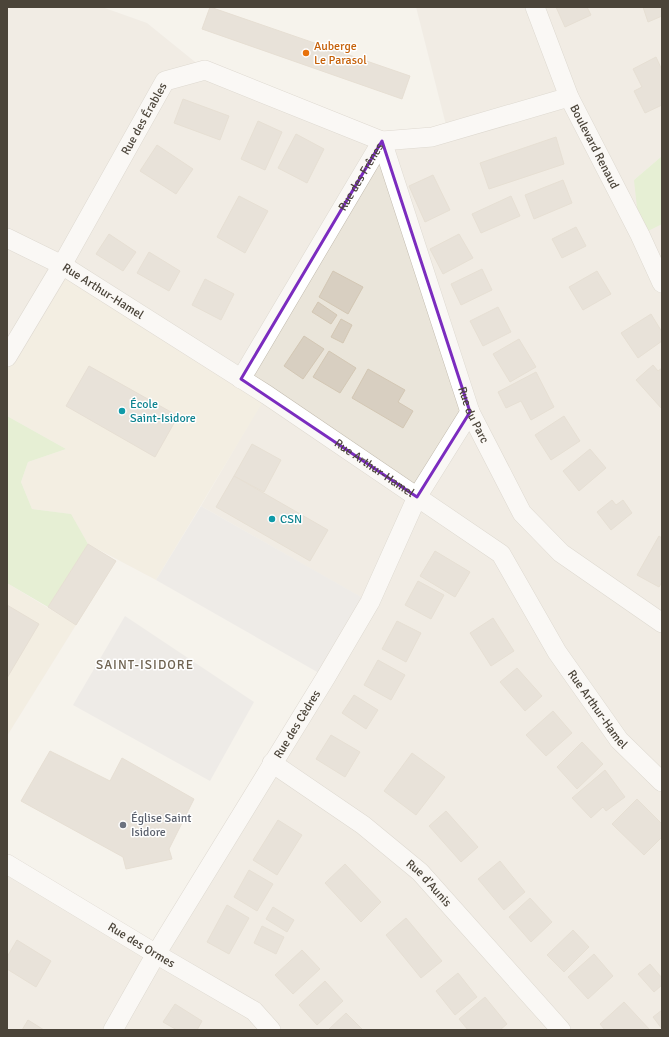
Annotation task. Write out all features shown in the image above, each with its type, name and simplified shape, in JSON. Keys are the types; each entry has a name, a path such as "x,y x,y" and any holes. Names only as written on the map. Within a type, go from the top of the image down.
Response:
{"street":[{"name":"Boulevard Renaud","path":"534,7 569,97 640,235 662,283"},
{"name":"Rue des Érables","path":"7,357 62,265 165,80 206,70 382,141"},
{"name":"Rue des Frênes","path":"241,379 382,141 432,137 569,97"},
{"name":"Rue du Parc","path":"382,141 470,412 522,513 561,553 662,623"},
{"name":"Rue Arthur-Hamel","path":"7,238 62,265 267,394 502,554 557,652 619,740 662,782"},
{"name":"Rue des Cèdres","path":"113,1030 156,954 272,763 326,678 370,602 417,497 470,412"},
{"name":"Rue d'Aunis","path":"272,763 363,825 420,872 561,1030"},
{"name":"Rue des Ormes","path":"7,864 254,1011 271,1030"}],"highlighted area":[{"path":"382,141 470,412 417,497 241,379"}],"shaded area":[{"path":"7,7 102,7 147,23 205,70 382,141 448,133 416,7 662,7 662,156 634,180 662,221 662,1030 7,1030 7,864 156,954 369,602 201,506 266,395 7,357"},
{"path":"62,265 267,395 156,580 88,544 70,514 32,509 21,482 28,462 66,449 7,416 7,357"},
{"path":"201,506 370,602 326,677 156,580"},
{"path":"7,583 76,625 7,736"},
{"path":"125,616 254,702 210,781 73,705"}],"green space":[{"path":"662,156 662,224 640,235 634,180"},
{"path":"7,416 66,449 28,462 21,482 32,509 71,514 88,544 48,607 7,583"}],"building":[{"name":"Auberge Le Parasol","path":"210,7 410,76 402,99 202,29"},
{"path":"556,7 587,7 591,15 565,27"},
{"path":"643,7 662,7 662,16 648,22"},
{"path":"656,57 662,70 662,105 645,113 634,91 642,87 633,69"},
{"path":"183,99 229,116 220,140 174,123"},
{"path":"258,121 282,132 265,170 241,159"},
{"path":"296,134 324,149 307,183 278,168"},
{"path":"556,137 564,164 489,189 480,163"},
{"path":"157,145 193,169 176,194 140,171"},
{"path":"433,175 450,210 425,222 409,186"},
{"path":"563,180 572,203 534,219 525,195"},
{"path":"239,196 268,211 245,253 217,237"},
{"path":"511,196 520,216 481,233 472,214"},
{"path":"576,227 586,246 562,258 552,239"},
{"path":"109,234 136,252 123,271 96,254"},
{"path":"459,234 473,258 443,274 430,249"},
{"path":"149,252 180,271 169,291 137,273"},
{"path":"482,269 492,290 461,305 451,284"},
{"path":"333,271 363,287 348,314 319,297"},
{"path":"597,271 611,294 583,310 569,287"},
{"path":"205,279 234,294 221,320 192,305"},
{"path":"318,302 337,315 331,324 312,312"},
{"path":"498,307 511,332 483,346 470,321"},
{"path":"651,314 662,332 662,341 638,358 621,333"},
{"path":"341,319 352,325 343,343 331,337"},
{"path":"304,336 324,349 303,379 284,366"},
{"path":"519,339 536,367 510,382 493,354"},
{"path":"329,351 356,368 340,393 313,377"},
{"path":"653,365 658,371 662,368 662,409 636,380"},
{"name":"École Saint-Isidore","path":"89,366 178,416 155,457 66,406"},
{"path":"368,369 405,390 398,402 413,411 403,428 352,398"},
{"path":"536,372 554,407 531,420 521,401 506,408 498,392"},
{"path":"564,416 580,441 551,460 535,435"},
{"name":"CSN","path":"252,444 281,460 264,492 234,476"},
{"path":"590,449 606,468 579,491 563,471"},
{"name":"CSN","path":"234,476 328,530 310,561 216,507"},
{"path":"612,500 616,505 623,500 632,513 611,530 597,512"},
{"path":"659,536 662,538 662,582 659,587 637,575"},
{"path":"88,544 116,561 76,625 48,607"},
{"path":"435,551 470,572 455,597 420,576"},
{"path":"418,581 444,595 431,619 405,605"},
{"path":"7,605 39,624 7,678"},
{"path":"493,618 514,651 491,666 470,633"},
{"path":"397,621 421,633 406,662 382,649"},
{"path":"378,660 405,675 391,700 364,685"},
{"path":"517,668 542,696 525,711 500,682"},
{"path":"354,695 378,710 366,729 342,713"},
{"path":"553,711 572,733 546,756 526,735"},
{"path":"331,735 360,752 345,777 316,759"},
{"path":"582,742 603,764 577,789 557,767"},
{"name":"Église Saint Isidore","path":"50,751 110,781 122,758 194,799 169,849 172,859 126,869 123,857 21,801"},
{"path":"412,753 445,777 416,815 384,791"},
{"path":"605,770 625,797 606,811 603,807 591,818 572,798"},
{"path":"637,799 662,824 662,837 644,855 612,824"},
{"path":"446,811 478,847 461,862 429,826"},
{"path":"278,820 302,835 277,875 253,860"},
{"path":"500,861 525,892 504,910 478,879"},
{"path":"345,864 381,902 361,922 325,883"},
{"path":"249,870 273,884 257,911 234,897"},
{"path":"530,898 552,922 531,942 509,917"},
{"path":"227,905 249,918 229,954 207,942"},
{"path":"273,907 294,920 287,932 266,919"},
{"path":"406,918 442,961 421,978 386,935"},
{"path":"262,926 284,937 276,954 254,943"},
{"path":"573,930 589,947 564,972 547,955"},
{"path":"17,940 51,961 36,987 7,969 7,957"},
{"path":"302,950 320,969 293,994 275,975"},
{"path":"594,954 613,976 588,999 568,977"},
{"path":"650,964 662,978 662,985 654,992 638,974"},
{"path":"458,973 477,997 455,1015 436,991"},
{"path":"325,981 343,1001 317,1025 299,1005"},
{"path":"485,997 507,1024 500,1030 468,1030 459,1019"},
{"path":"624,1002 650,1030 605,1030 600,1024"},
{"path":"175,1004 202,1021 197,1030 177,1030 163,1022"},
{"path":"662,1010 662,1029 653,1017"},
{"path":"346,1013 363,1030 328,1030"},
{"path":"28,1020 44,1030 22,1030"}],"place":[{"name":"Auberge Le Parasol","path":"306,53"},
{"name":"École Saint-Isidore","path":"122,411"},
{"name":"CSN","path":"272,519"},
{"name":"Église Saint Isidore","path":"123,825"}],"district":[{"name":"SAINT-ISIDORE","path":"145,665"}]}
